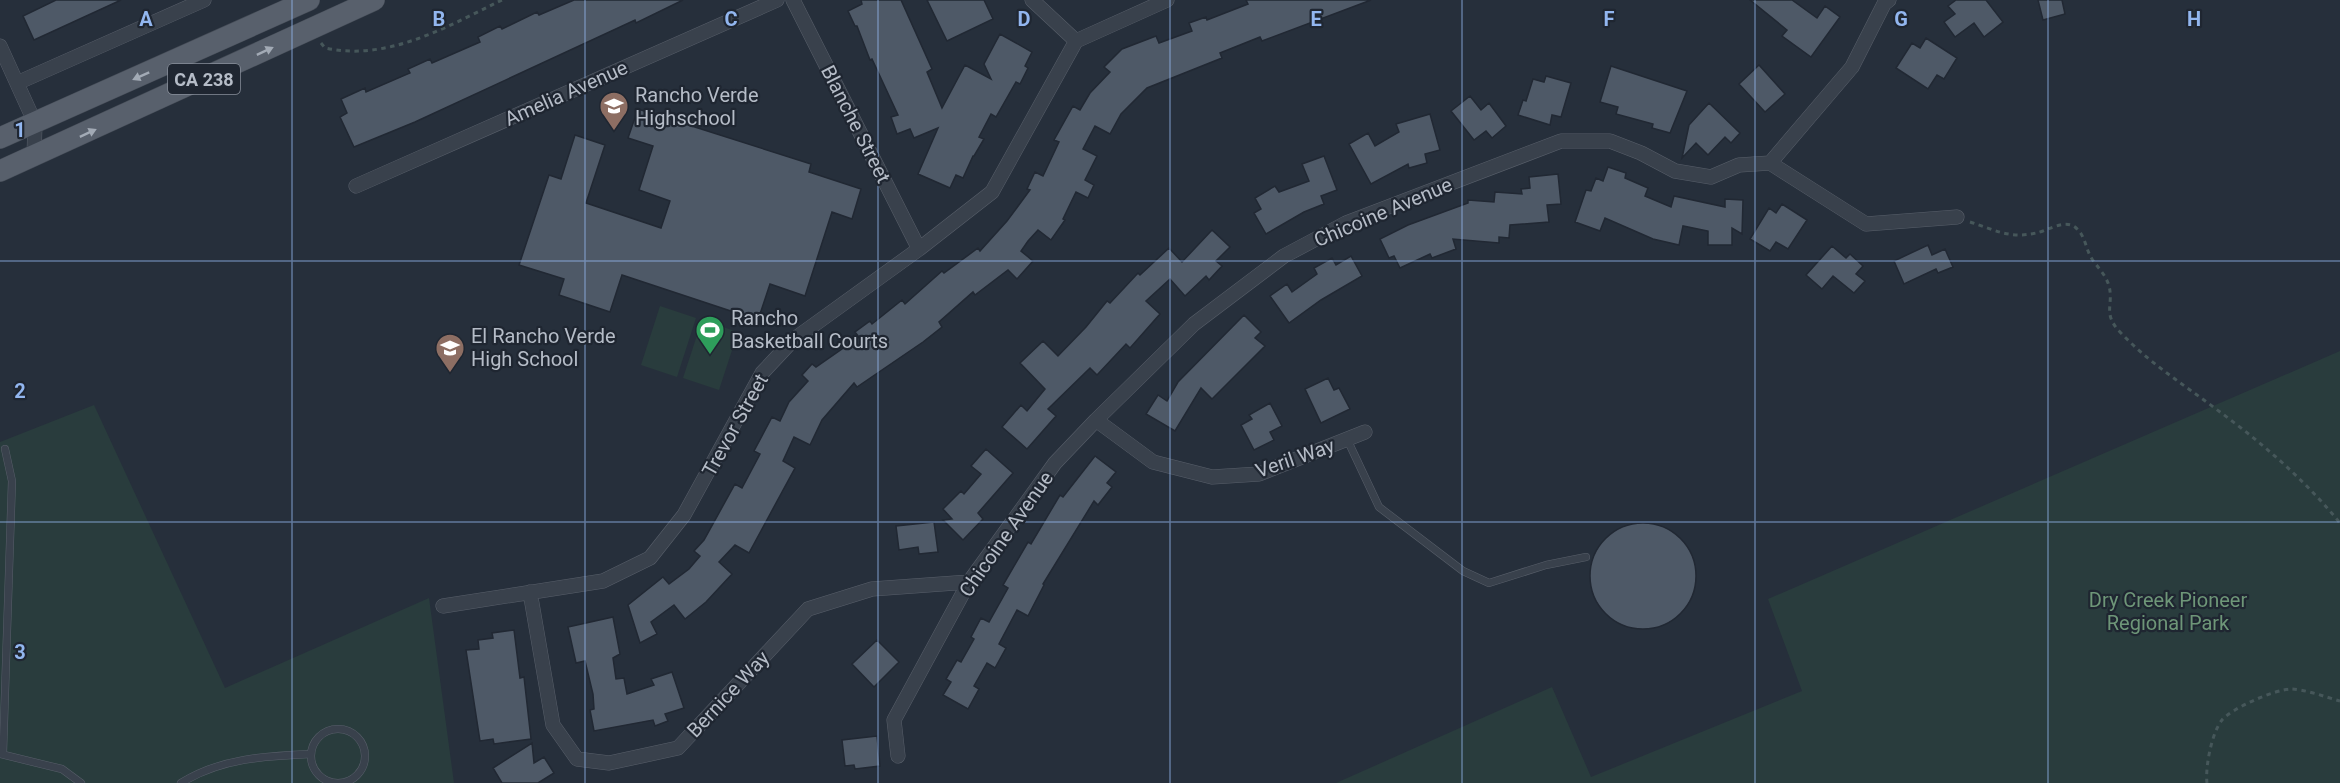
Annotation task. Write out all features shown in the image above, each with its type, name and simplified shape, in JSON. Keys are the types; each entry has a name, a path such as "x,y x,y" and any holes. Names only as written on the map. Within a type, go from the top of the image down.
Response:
{"main road":[{"name":"CA 238","path":"0,138 309,0"},
{"name":"CA 238","path":"0,171 374,0"}],"street":[{"path":"17,83 204,0"},
{"name":"Amelia Avenue","path":"356,186 777,0"},
{"name":"Blanche Street","path":"793,0 919,249"},
{"path":"1032,0 1076,41 1167,0"},
{"path":"1884,1 1852,67 1770,163 1866,224 1957,217"},
{"name":"Trevor Street","path":"443,606 603,580 650,558 684,515 762,373 793,340 919,249 992,192 1076,41"},
{"path":"0,46 35,123 34,157"},
{"name":"Chicoine Avenue","path":"898,756 894,720 969,582 1055,463 1194,324 1284,256 1356,219 1561,141 1610,141 1641,153 1675,171 1711,177 1739,165 1770,163"},
{"name":"Veril Way","path":"1096,420 1153,462 1212,477 1259,474 1365,432"},
{"name":"Bernice Way","path":"530,592 553,725 577,759 609,763 678,748 808,609 872,589 969,582"}],"lane":[{"path":"1347,439 1379,507 1463,571 1489,583 1546,565 1586,557"},
{"path":"5,449 12,481 2,754 62,769 81,783"},
{"path":"340,729 350,731 358,738 364,747 365,757 356,776 347,781 336,782 326,780 318,773 311,754 320,735 329,730 340,729"},
{"path":"181,783 226,763 260,756 311,754"}],"path":[{"path":"312,29 326,48 345,53 384,49 410,43 502,0"},
{"path":"1957,217 2014,236 2038,233 2061,225 2075,227 2086,239 2091,257 2104,274 2110,287 2110,318 2118,330 2165,374 2214,407 2270,452 2319,499 2340,523"},
{"path":"2207,783 2211,744 2222,720 2246,705 2269,693 2292,689 2340,701"}],"green space":[{"name":"Rancho Basketball Courts","path":"660,306 696,318 677,377 641,365"},
{"name":"Rancho Basketball Courts","path":"702,320 738,332 719,390 683,378"},
{"name":"Dry Creek Pioneer Regional Park","path":"2340,351 2340,783 1336,783 1552,687 1591,777 1802,691 1768,599"},
{"path":"94,405 225,688 429,598 454,783 0,783 0,442"}],"building":[{"path":"56,0 121,0 34,40 23,16"},
{"path":"574,0 683,0 415,122 354,147 340,117 347,113 341,99 365,88 366,92 410,73 408,69 430,59 432,63 480,42 478,37 500,26 502,29 537,12 539,15"},
{"path":"861,0 901,0 932,69 927,72 942,108 965,65 991,79 984,64 1000,34 1032,52 1025,66 1028,68 1020,84 1016,82 996,117 991,114 979,137 984,139 963,178 956,175 950,188 918,174 938,128 914,138 910,129 897,134 891,117 898,115 848,11 862,4"},
{"path":"927,0 984,0 993,19 947,41"},
{"path":"1246,0 1371,0 1262,41 1260,37 1220,53 1222,58 1147,88 1121,114 1110,134 1095,126 1083,149 1097,156 1085,180 1094,185 1088,198 1076,192 1063,219 1065,220 1051,240 1038,230 1028,241 1021,251 1033,261 1017,279 1008,270 975,295 973,292 939,322 942,327 923,342 857,387 854,383 822,420 810,445 794,437 783,461 795,468 749,553 735,545 719,562 732,574 706,602 685,619 674,605 651,622 657,634 640,643 628,605 663,577 669,584 689,569 700,556 694,551 704,540 735,484 742,488 760,454 754,451 772,417 780,421 789,402 808,381 802,375 812,364 816,367 859,337 855,332 870,321 872,324 902,300 905,304 942,271 944,273 978,248 980,251 1007,221 1030,190 1027,189 1035,172 1043,176 1059,142 1054,140 1073,106 1080,110 1090,93 1110,72 1104,67 1122,49 1156,36 1159,43 1192,31 1189,23 1206,17 1207,20 1248,4"},
{"path":"1750,0 1792,0 1817,18 1825,6 1840,17 1811,57 1782,36 1787,30"},
{"path":"1956,0 1986,0 2003,22 1984,37 1974,23 1955,37 1944,22 1955,14 1948,6"},
{"path":"2038,0 2062,0 2065,14 2043,20"},
{"path":"1926,38 1957,58 1944,79 1937,75 1928,89 1896,68 1912,43 1920,48"},
{"path":"1759,65 1785,94 1765,112 1739,84"},
{"path":"1611,66 1687,91 1670,133 1652,128 1653,124 1616,114 1618,107 1600,102"},
{"path":"1546,76 1571,83 1561,117 1552,115 1550,125 1518,115 1523,100 1526,101 1533,79 1544,82"},
{"path":"1470,96 1481,110 1489,103 1506,126 1492,138 1486,131 1474,140 1451,111"},
{"path":"1709,103 1740,133 1731,143 1725,137 1708,155 1696,143 1682,158 1689,125"},
{"path":"638,109 811,164 809,172 861,189 852,219 832,212 805,296 770,284 758,320 622,275 610,312 559,295 564,279 519,265 549,175 561,179 575,135 605,145 586,203 661,228 670,201 639,190 653,146 628,138"},
{"path":"1430,114 1440,150 1425,154 1427,163 1409,168 1408,164 1371,184 1349,144 1368,133 1375,146 1399,132 1396,124"},
{"path":"1324,156 1337,190 1321,196 1324,204 1304,212 1266,234 1254,213 1261,209 1255,198 1275,186 1279,192 1309,181 1302,164"},
{"path":"1608,167 1626,173 1625,178 1648,188 1645,196 1671,207 1674,196 1725,207 1725,199 1743,200 1742,234 1732,228 1732,245 1708,245 1708,231 1683,226 1679,245 1653,239 1605,218 1600,231 1575,222 1586,190 1591,191 1596,178 1603,181"},
{"path":"1558,174 1561,204 1547,205 1549,222 1510,225 1509,238 1499,237 1499,243 1453,239 1456,249 1432,258 1430,254 1400,268 1394,256 1389,258 1380,239 1408,225 1468,203 1468,200 1494,202 1495,192 1522,194 1521,189 1530,188 1529,177"},
{"path":"1782,204 1807,220 1788,249 1776,242 1770,251 1750,239 1769,208 1776,213"},
{"path":"1212,230 1230,247 1216,261 1222,266 1209,280 1206,276 1185,296 1170,279 1146,301 1160,314 1130,348 1126,344 1097,375 1090,368 1048,409 1056,416 1027,449 1002,427 1021,405 1027,411 1045,389 1020,363 1043,341 1058,356 1107,301 1110,303 1138,273 1140,275 1169,248 1182,262"},
{"path":"1928,245 1932,255 1945,249 1953,267 1938,273 1936,269 1904,284 1894,261"},
{"path":"1832,246 1846,258 1850,254 1863,266 1856,274 1865,281 1854,293 1833,276 1822,289 1806,275"},
{"path":"1351,256 1362,276 1321,300 1289,323 1270,296 1287,284 1292,292 1317,274 1314,268 1332,258 1336,265"},
{"path":"1244,315 1261,332 1255,338 1265,346 1212,399 1201,388 1175,431 1146,414 1158,395 1167,401 1178,382"},
{"path":"1328,378 1334,390 1339,388 1350,409 1321,423 1305,389"},
{"path":"1270,403 1282,426 1270,432 1274,440 1254,450 1241,425 1252,419 1249,415"},
{"path":"986,449 1013,473 978,513 983,519 963,540 943,520 952,519 943,509 961,491 964,494 981,474 971,466"},
{"path":"1095,456 1116,472 1107,483 1112,487 1098,505 1094,501 1043,584 1028,616 1017,610 999,644 1006,648 995,668 987,663 974,686 979,689 968,709 943,695 951,682 946,679 957,660 961,662 974,639 971,637 981,618 989,622 1008,588 1003,585 1028,542 1031,544 1060,495 1063,497"},
{"path":"934,522 938,552 919,554 918,547 899,550 896,526"},
{"path":"1643,523 1663,527 1680,539 1692,556 1696,576 1692,596 1680,613 1663,625 1643,629 1623,625 1606,613 1594,596 1590,576 1594,556 1606,539 1623,527"},
{"path":"613,617 620,654 613,658 616,679 624,678 627,694 654,685 651,679 672,672 684,708 665,714 668,721 655,726 653,720 594,731 590,710 594,709 593,694 585,661 576,663 568,627"},
{"path":"514,630 520,678 524,677 531,739 494,744 493,739 480,741 466,650 479,649 478,640 493,638 492,633"},
{"path":"877,640 899,662 874,687 852,664"},
{"path":"877,736 880,766 855,769 854,765 845,766 842,740"},
{"path":"532,743 534,763 544,757 554,773 538,783 502,783 493,768"}],"place":[{"name":"Rancho Verde Highschool","path":"614,132"},
{"name":"Rancho Basketball Courts","path":"710,356"},
{"name":"El Rancho Verde High School","path":"450,374"}]}
